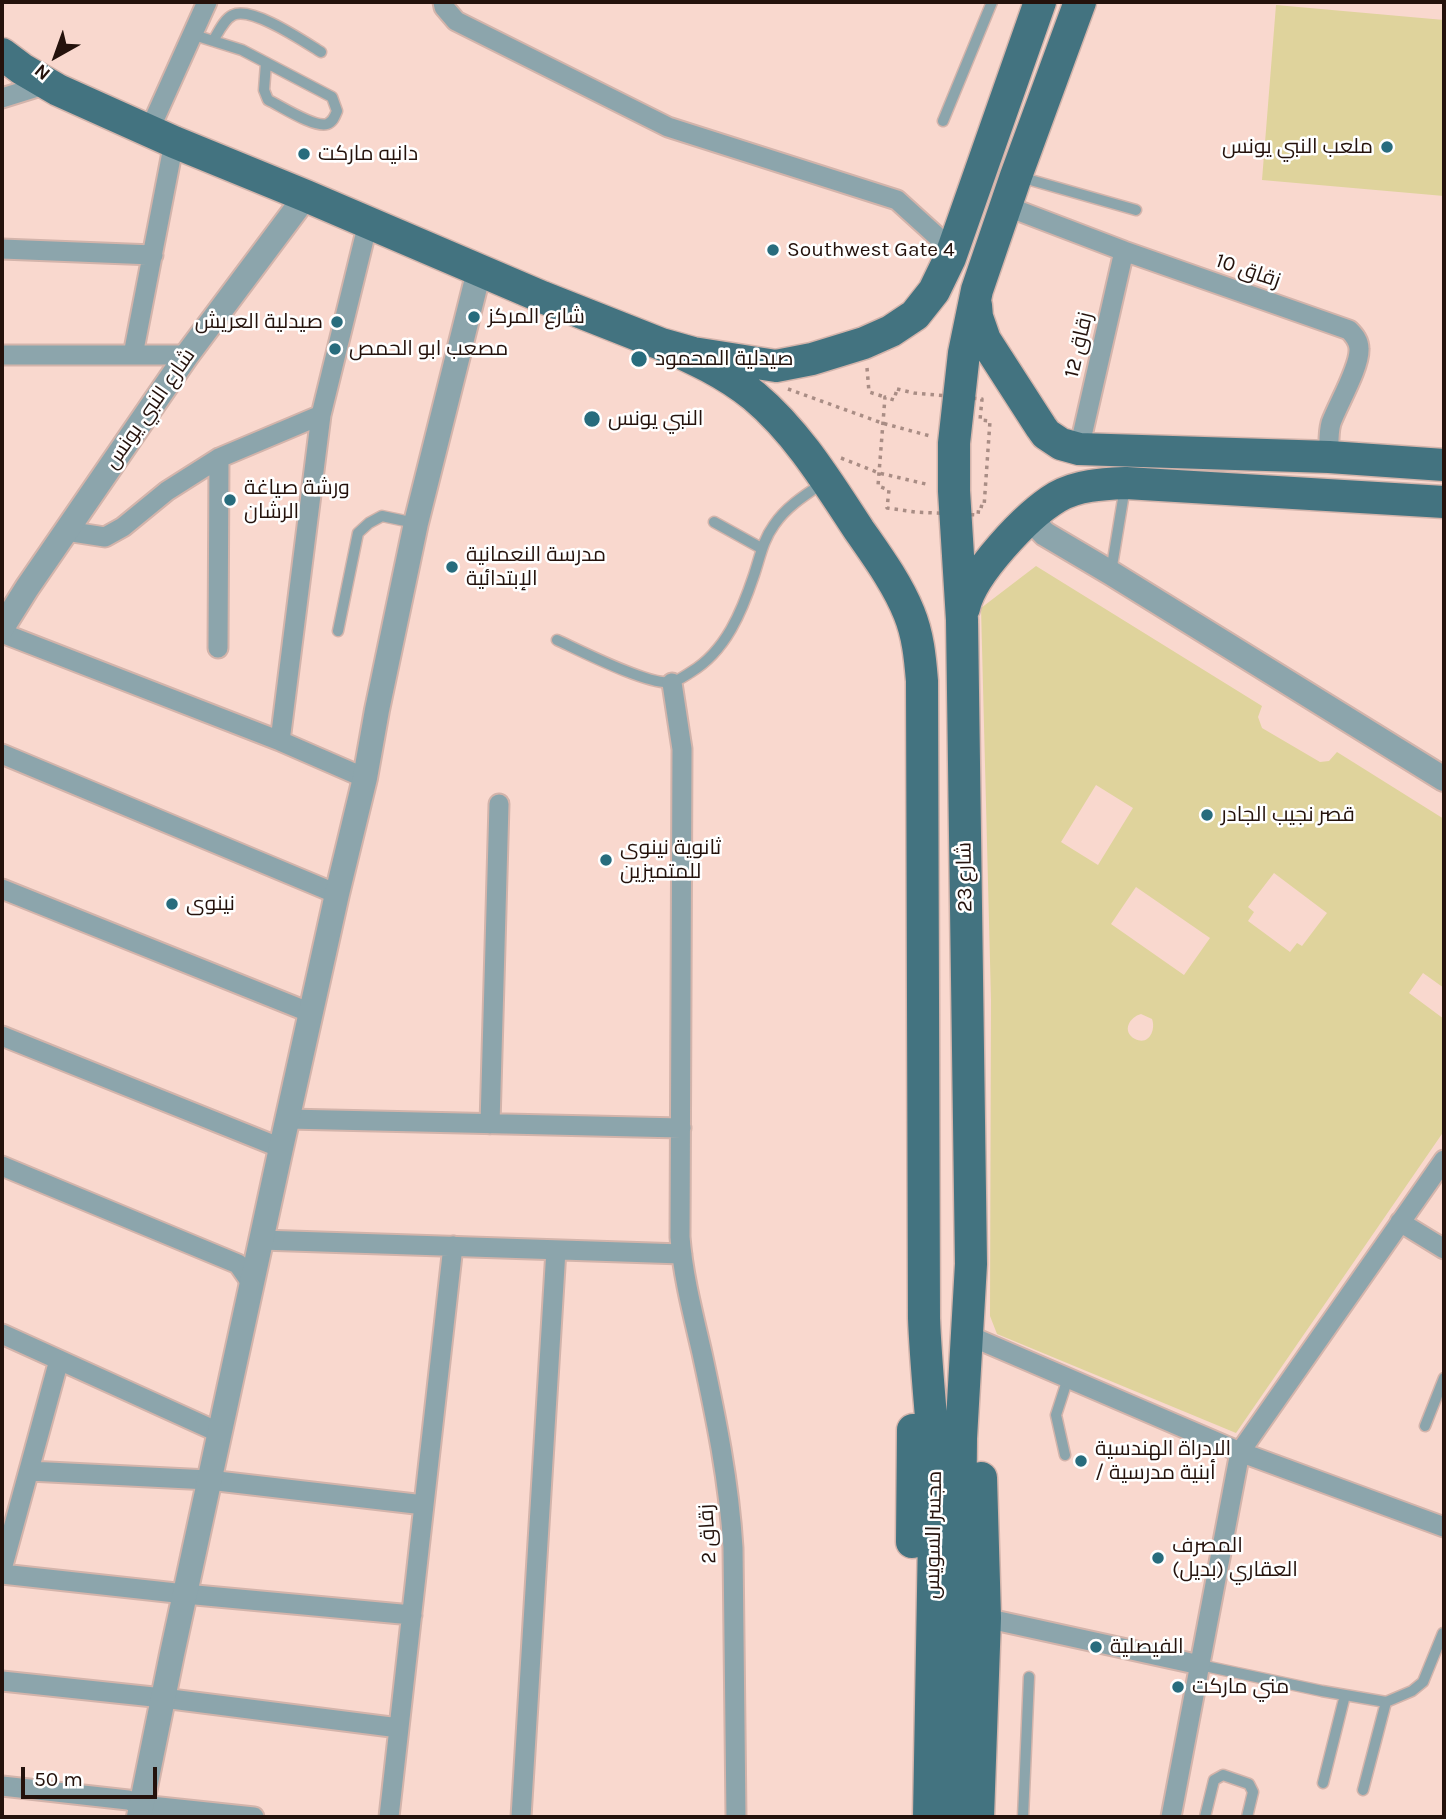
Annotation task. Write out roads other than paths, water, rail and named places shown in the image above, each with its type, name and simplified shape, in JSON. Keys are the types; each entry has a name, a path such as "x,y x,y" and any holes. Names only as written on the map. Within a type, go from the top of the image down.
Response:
{"main road":[{"path":"2,54 47,84 162,137 541,297 661,344 693,353 776,366 812,359 864,343 891,331 915,315 934,291 950,258 1040,2"},
{"path":"1080,2 1016,176 978,290 977,317 980,329 1046,434 1061,444 1079,449 1329,457 1444,465"},
{"name":"شارع 23","path":"971,1264 962,620 954,491 954,443 964,353 978,290"},
{"name":"شارع 23","path":"661,344 715,370 752,395 833,469 908,610 917,636 922,681 923,1254"},
{"path":"962,620 970,590 978,575 1009,540 1045,506 1058,496 1077,489 1126,483 1444,502"},
{"path":"910,1817 912,1359 923,1254"},
{"name":"مجسر السويس","path":"923,1254 926,1369 934,1446 948,1478 957,1817"},
{"path":"971,1264 977,1339 985,1618 978,1817"},
{"name":"مجسر السويس","path":"929,1817 948,1478 961,1437 971,1264"}],"street":[{"path":"133,355 153,255 162,137 207,2"},
{"path":"443,2 443,7 456,21 668,127 897,200 941,240 950,258"},
{"path":"2,98 47,84"},
{"name":"شارع النبي يونس","path":"2,630 66,531 187,355 306,196"},
{"name":"زقاق 10","path":"1006,206 1124,251 1349,330 1356,337 1360,348 1358,360 1331,423 1329,457"},
{"path":"280,741 321,415 368,223"},
{"path":"2,249 153,255"},
{"name":"زقاق 12","path":"1079,449 1124,251"},
{"path":"140,1811 281,1148 365,778 416,523 479,271"},
{"path":"2,355 187,355"},
{"path":"66,531 105,537 123,527 167,491 219,458 321,415"},
{"path":"218,648 219,458"},
{"path":"1045,506 1037,517 1037,522 1041,530 1053,540 1444,779"},
{"path":"2,630 280,741 365,778"},
{"name":"زقاق 2","path":"672,682 682,749 680,1222 682,1254 722,1449 731,1515 736,1817"},
{"path":"2,754 337,894"},
{"path":"490,1124 499,804"},
{"path":"2,889 311,1013"},
{"path":"2,1036 281,1148"},
{"path":"288,1119 681,1128"},
{"path":"1171,1817 1240,1451 1444,1160"},
{"path":"2,1166 238,1264 252,1284"},
{"path":"1400,1222 1444,1249"},
{"path":"261,1240 682,1254"},
{"path":"389,1817 453,1246"},
{"path":"521,1817 556,1250"},
{"path":"2,1334 220,1433"},
{"path":"977,1339 1240,1451 1444,1527"},
{"path":"59,1360 2,1572 185,1594 412,1615"},
{"path":"29,1471 209,1480 424,1505"},
{"path":"985,1618 1200,1665"},
{"path":"2,1681 399,1728"},
{"path":"2,1786 128,1800 140,1811 254,1817"}],"lane":[{"path":"943,121 992,2"},
{"path":"213,41 230,16 242,12 258,16 321,52"},
{"path":"194,35 242,50 332,97 337,111 333,120 326,125 314,123 268,100 264,90 266,63"},
{"path":"1016,176 1136,210"},
{"path":"557,640 649,680 672,682 700,667 721,646 743,603 761,548 774,525 788,508 833,469"},
{"path":"1111,573 1126,483"},
{"path":"338,631 358,533 382,516 416,523"},
{"path":"714,522 761,548"},
{"path":"1065,1455 1056,1415 1068,1378"},
{"path":"1425,1426 1444,1378"},
{"path":"1200,1665 1386,1702 1412,1691 1423,1682 1443,1633"},
{"path":"1023,1817 1029,1677"},
{"path":"1323,1783 1345,1695"},
{"path":"1363,1790 1386,1702"},
{"path":"1205,1817 1214,1780 1223,1775 1248,1784 1252,1792 1247,1817"}],"place":[{"name":"ملعب النبي يونس","path":"1387,147"},
{"name":"دانيه ماركت","path":"304,154"},
{"name":"Southwest Gate 4","path":"773,250"},
{"name":"شارع المركز","path":"474,317"},
{"name":"صيدلية العريش","path":"337,322"},
{"name":"مصعب ابو الحمص","path":"335,349"},
{"name":"صيدلية المحمود","path":"639,359"},
{"name":"النبي يونس","path":"592,419"},
{"name":"ورشة صياغة الرشان","path":"230,500"},
{"name":"مدرسة النعمانية الإبتدائية","path":"452,567"},
{"name":"قصر نجيب الجادر","path":"1207,815"},
{"name":"ثانوية نينوى للمتميزين","path":"606,860"},
{"name":"نينوى","path":"172,904"},
{"name":"الادراة الهندسية / أبنية مدرسية","path":"1081,1461"},
{"name":"المصرف العقاري (بديل)","path":"1158,1558"},
{"name":"الفيصلية","path":"1096,1647"},
{"name":"مني ماركت","path":"1178,1687"}]}
